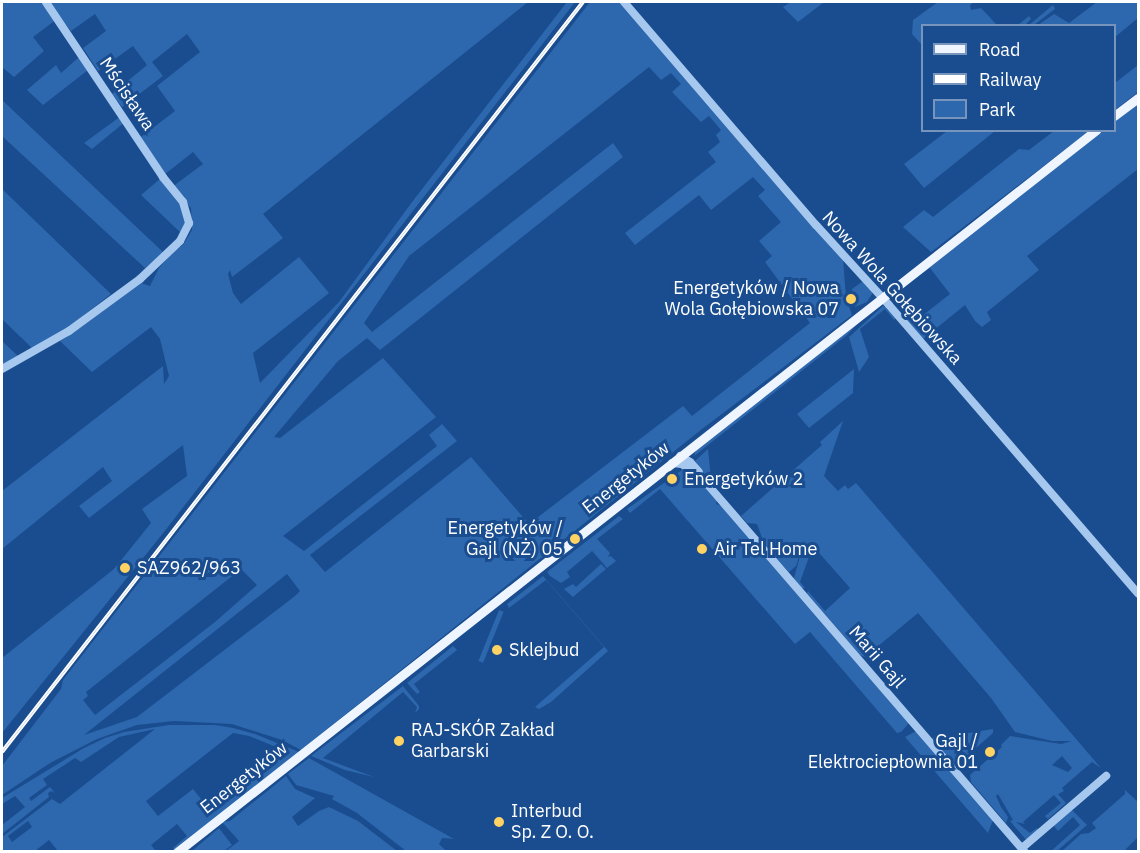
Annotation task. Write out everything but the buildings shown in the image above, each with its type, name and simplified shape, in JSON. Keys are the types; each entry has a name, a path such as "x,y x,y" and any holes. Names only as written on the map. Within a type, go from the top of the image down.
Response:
{"main road":[{"path":"1116,114 1138,98"},
{"name":"Energetyków","path":"177,852 1093,132"}],"street":[{"name":"Mścisława","path":"2,369 69,331 145,274 185,235 189,223 183,202 163,177 46,2"},
{"name":"Nowa Wola Gołębiowska","path":"624,2 1138,593"},
{"path":"670,464 678,462 688,464 696,444"},
{"name":"Marii Gajl","path":"680,456 708,485 1024,850 1106,776"}],"green space":[{"path":"2,2 43,2 57,19 33,37 44,51 14,77 2,67"},
{"path":"48,2 528,2 263,214 283,238 232,277 230,270 228,274 233,293 241,304 299,257 329,293 253,353 260,383 339,302 412,202 567,2 575,2 164,532 2,733 2,658 114,569 151,523 142,509 187,476 183,445 89,518 79,506 112,481 103,467 2,549 2,491 163,366 164,384 169,376 160,339 151,327 92,372 60,341 67,337 62,332 34,350 2,319 2,189 111,294 75,322 136,285 141,283 150,286 159,268 174,250 183,245 192,230 191,208 172,187 203,164 193,152 164,175 141,137 175,111 157,86 200,52 187,34 152,62 163,76 122,107 112,94 147,65 133,46 98,71 83,48 106,31 95,14 71,31"},
{"path":"590,2 621,2 843,258 846,298 852,315 702,429 301,750 282,740 232,724 174,721 137,725 97,739 50,763 2,795 2,766 61,689 63,680","holes":["649,67 661,80 671,73 681,84 672,92 701,122 709,116 721,130 716,135 720,142 708,152 716,162 625,233 635,245 699,195 711,210 753,177 765,190 758,196 781,222 759,241 772,256 765,262 810,323 692,416 683,406 529,524 471,457 325,572 310,555 457,441 442,424 429,435 437,446 304,551 283,536 436,417 383,358 280,438 274,437 338,361 367,338 380,350 623,157 613,143 372,332 364,323 409,256","241,569 257,585 215,622 95,715 83,700 88,696 86,692","287,574 300,591 137,717 84,735"]},
{"path":"791,2 824,2 798,22 783,7"},
{"path":"938,2 974,2 970,5 971,10 981,8 996,24 921,24 921,44 912,34 913,20"},
{"path":"1097,2 1138,2 1138,18 1116,36 1116,24 1039,24 1054,14 1069,23"},
{"path":"1053,5 1055,9 1035,24 1030,24"},
{"path":"1029,16 1031,19 1026,24 1019,24"},
{"path":"78,58 83,60 88,70 43,105 27,90 56,65 61,73"},
{"path":"1138,65 1138,92 1116,109 1116,82"},
{"path":"2,100 164,253 145,268 2,136"},
{"path":"1138,102 1138,169 1027,256 1039,270 987,312 991,320 982,327 975,321 965,305 923,339 903,317 905,315 913,323 950,294 930,268 890,296 1101,132 1116,132 1116,119"},
{"path":"121,116 125,122 92,149 84,143"},
{"path":"946,132 994,132 924,188 904,164"},
{"path":"1053,132 1088,132 931,252 903,227 924,210 933,217 1019,149 1029,150"},
{"path":"160,179 177,199 187,218 182,234 141,195"},
{"path":"863,281 873,291 867,302 855,307 852,289"},
{"path":"883,306 897,317 894,320 885,309 860,329 869,357 859,372 849,337"},
{"path":"865,316 847,335 694,456 696,450"},
{"path":"2,341 19,357 2,366"},
{"path":"854,369 853,393 809,428 797,414"},
{"path":"843,421 824,476 838,491 845,485 848,489 856,483 1101,768 1092,762 1062,788 1064,791 1058,794 1066,803 1048,819 1045,816 1061,803 1054,795 1023,822 1025,824 1016,822 1030,833 1037,828 1039,831 1027,841 1010,821 1013,820 998,794 996,796 1008,817 1006,823 971,782 970,775 1002,747 1001,745 1010,736 1061,744 1072,741 1052,741 1015,732 991,698 918,613 865,657 860,655 807,593 808,591 825,611 850,588 813,546 800,582 805,588 801,588 794,578 805,538 796,566 789,572 765,546 757,524 747,523 741,516 822,445 820,442","holes":["1062,756 1072,768 1068,772 1052,765"]},
{"path":"708,449 711,479 708,481 695,461"},
{"path":"685,468 706,487 717,500 716,504 722,506 910,722 901,732 897,733 810,632 795,644 660,489 630,513 627,509"},
{"path":"619,516 623,519 597,539 610,553 608,557 611,556 616,561 607,568 592,551 567,572 570,577 561,583 550,576 547,572"},
{"path":"601,564 606,569 573,597 564,589 573,584 576,587"},
{"path":"543,576 608,651 551,702 539,709 535,707 604,647 546,580 509,608 507,604"},
{"path":"499,610 504,612 483,663 478,661"},
{"path":"453,646 457,650 414,684 420,692 417,694 407,683"},
{"path":"398,684 400,684 311,752"},
{"path":"403,686 419,706 415,713 417,707 403,692 323,758 374,777 345,770 311,756"},
{"path":"169,725 215,725 255,734 299,752 174,851 173,848 187,836 177,824 151,845 156,851 58,851 49,840 35,851 2,851 2,837 52,799 60,804 155,729 119,737 81,762 75,758 43,779 47,785 29,798 31,801 50,787 55,793 51,791 48,793 49,797 2,834 2,825 25,807 15,796 2,804 2,798 84,748 124,732","holes":["233,733 249,736 286,751 210,810 193,789 158,816 146,801","28,821 32,827 12,842 8,836"]},
{"path":"920,729 993,820 988,833 905,737"},
{"path":"993,729 993,733 959,763 952,762 932,739 936,735 938,738"},
{"path":"309,758 454,839 442,838 439,844 446,851 406,851 357,813 332,799 334,796 296,785 288,774"},
{"path":"286,776 295,789 315,798 292,817 298,826 319,811 329,807 358,821 397,851 226,851 239,841 222,822 230,821"},
{"path":"1125,790 1138,802 1138,837 1124,851 1062,851 1081,834 1089,833 1096,828 1092,823 1125,794"},
{"path":"1071,809 1087,825 1057,851 1050,852 1080,825 1073,817 1058,831 1053,825"},
{"path":"219,828 232,845 224,851 192,851"}],"railway":[{"path":"2,752 583,2"}],"place":[{"name":"Energetyków / Nowa Wola Gołębiowska 07","path":"851,299"},
{"name":"Energetyków 2","path":"672,479"},
{"name":"Energetyków / Gajl (NŻ) 05","path":"575,539"},
{"name":"Air Tel Home","path":"702,549"},
{"name":"SAZ962/963","path":"125,568"},
{"name":"Sklejbud","path":"497,650"},
{"name":"RAJ-SKÓR Zakład Garbarski","path":"399,741"},
{"name":"Gajl / Elektrociepłownia 01","path":"990,752"},
{"name":"Interbud Sp. Z O. O.","path":"499,822"}]}
